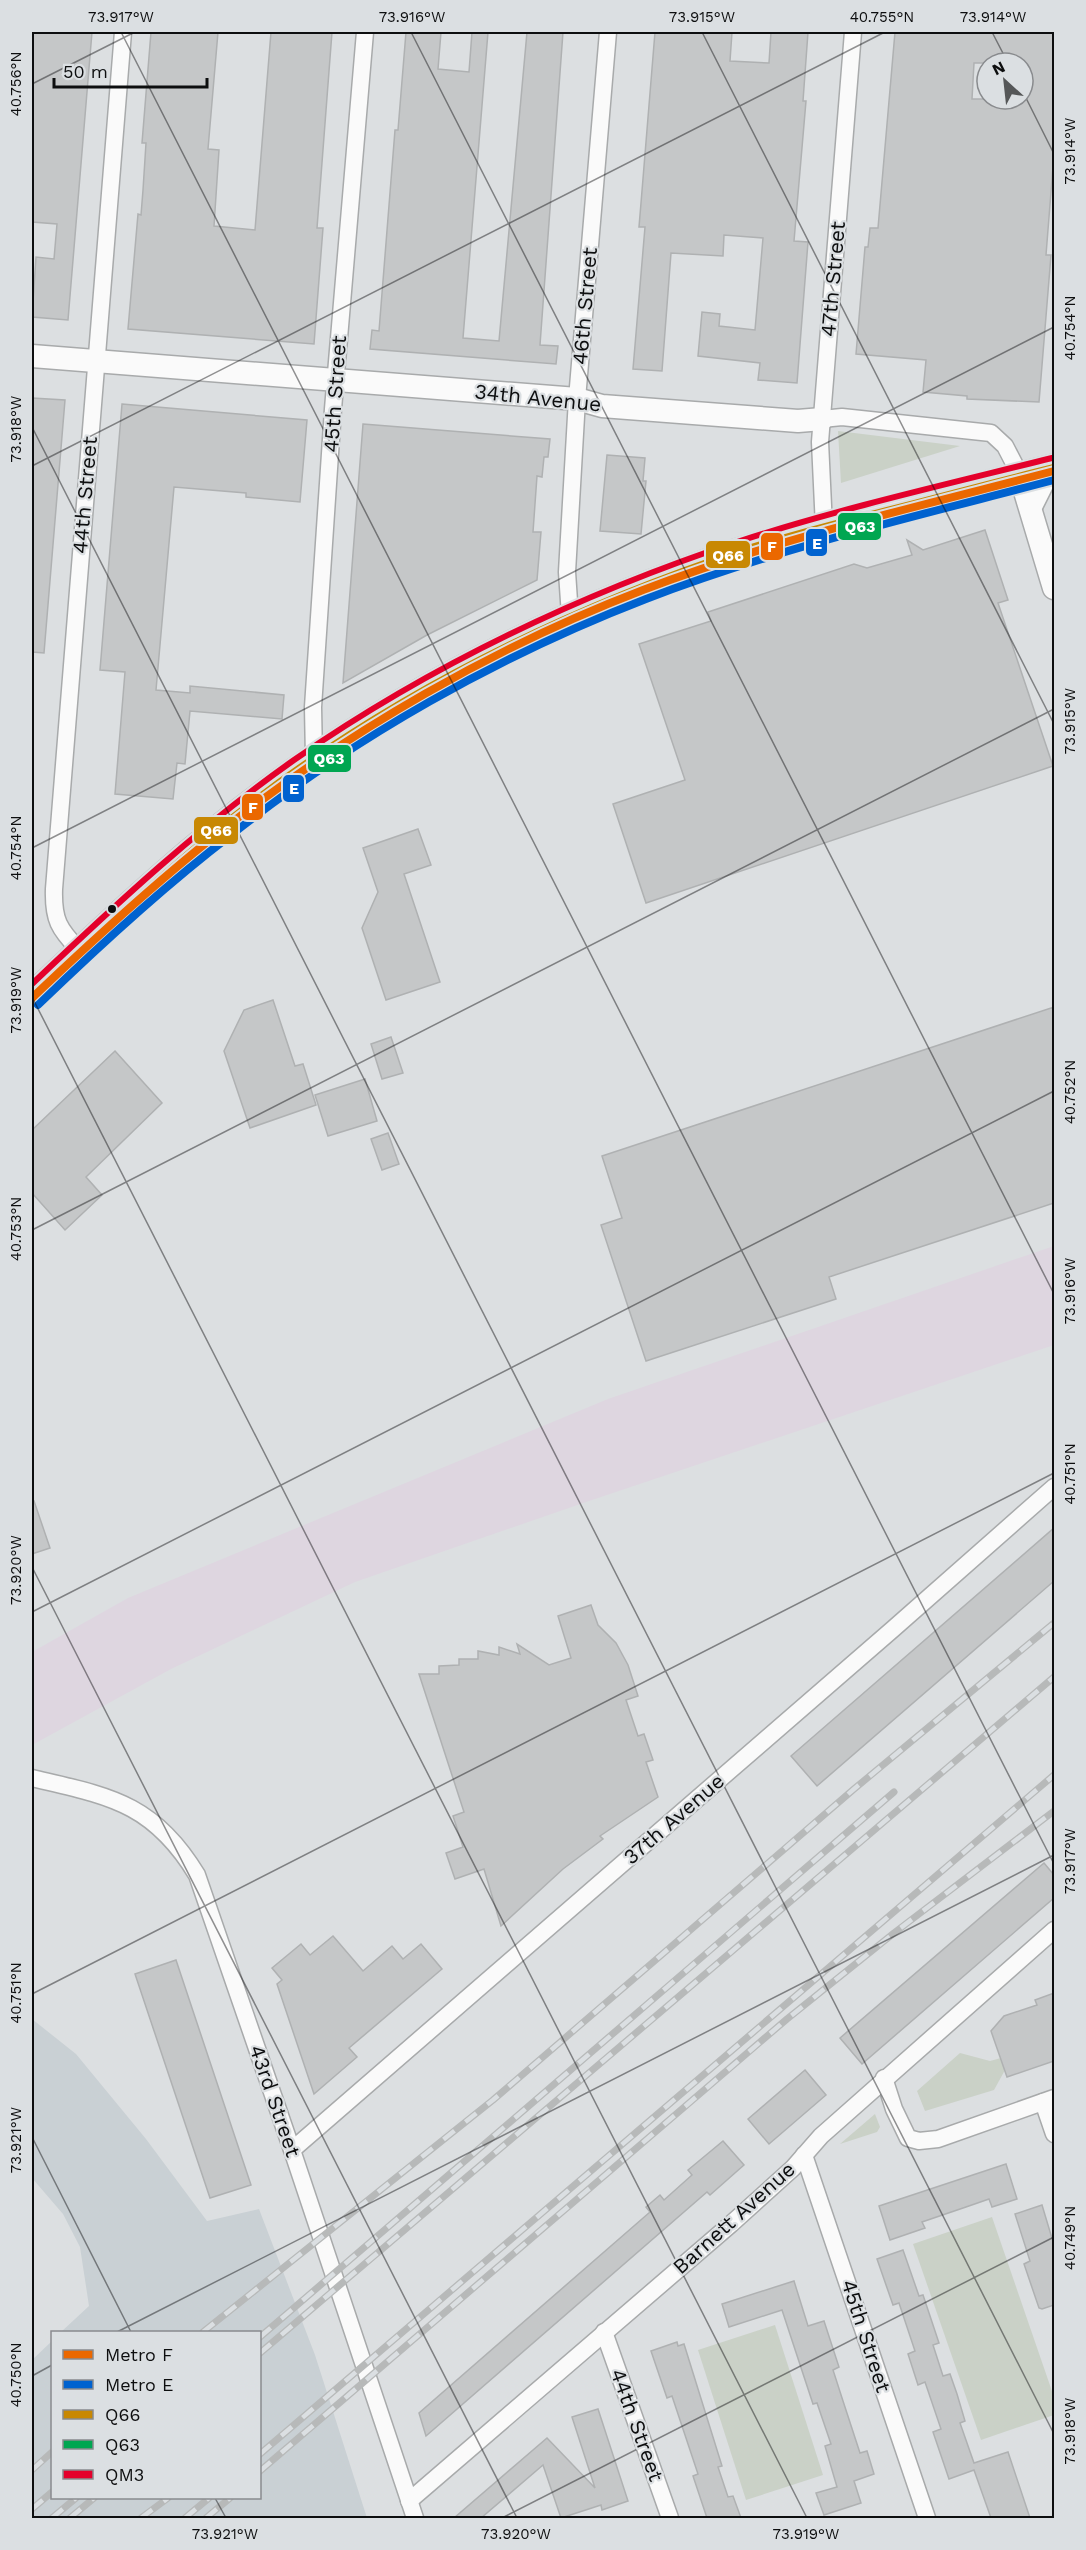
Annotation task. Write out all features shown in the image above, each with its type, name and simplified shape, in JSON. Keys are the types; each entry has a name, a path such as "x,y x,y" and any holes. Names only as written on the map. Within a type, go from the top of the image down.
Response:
{"main road":[{"path":"32,996 79,950 181,858 241,811 314,758 419,692 500,649 570,616 708,562 824,526 1054,467"}],"street":[{"name":"44th Street","path":"79,950 65,936 55,917 54,889 123,32"},
{"name":"45th Street","path":"314,758 313,707 336,380 365,32"},
{"name":"46th Street","path":"570,616 567,572 578,399 608,32"},
{"name":"47th Street","path":"824,526 820,450 853,32"},
{"name":"34th Avenue","path":"32,356 578,399 602,406 798,421 842,417 991,433 1005,446 1020,476"},
{"path":"1031,513 1054,467"},
{"path":"1020,476 1054,588"},
{"name":"37th Avenue","path":"292,2150 1054,1487"},
{"name":"43rd Street","path":"32,1778 100,1794 128,1805 160,1827 183,1851 203,1890 415,2518"},
{"name":"Barnett Avenue","path":"409,2501 731,2224 793,2168 821,2136 884,2078 1054,1929"},
{"path":"884,2078 894,2109 908,2138 920,2141 938,2139 1049,2100 1054,2134"},
{"name":"45th Street","path":"804,2155 823,2205 927,2518"},
{"name":"44th Street","path":"604,2332 670,2518"}],"shaded area":[{"path":"838,431 960,446 841,483"},
{"path":"1054,1246 1054,1345 355,1582 171,1669 32,1745 32,1652 128,1598 608,1399"},
{"path":"32,2019 76,2054 146,2139 207,2221 259,2209 315,2355 367,2518 32,2518 32,2360 51,2342 51,2499 261,2499 261,2331 62,2331 89,2306 80,2247 63,2214 32,2178"},
{"path":"960,2053 990,2061 1001,2058 1005,2070 994,2090 925,2111 917,2091"},
{"path":"875,2114 880,2127 877,2132 840,2144"},
{"path":"992,2217 1054,2397 1054,2415 981,2440 913,2244"},
{"path":"775,2325 823,2475 746,2500 698,2350"}],"building":[{"path":"32,32 92,32 68,320 32,317 36,257 54,259 57,224 32,222"},
{"path":"151,32 218,32 208,149 219,150 214,226 255,230 271,32 332,32 317,228 323,228 314,344 128,329 138,214 141,215 143,190 146,143 142,143"},
{"path":"406,32 441,32 438,69 469,72 472,32 488,32 463,338 499,341 527,32 563,32 540,345 558,346 556,364 370,349 372,330 379,331 395,130 398,130"},
{"path":"655,32 732,32 730,61 769,63 771,32 808,32 803,101 806,101 794,241 808,242 797,383 758,380 760,363 698,356 702,312 720,314 719,326 755,330 763,238 724,235 723,256 671,253 662,371 633,369 645,227 639,227"},
{"path":"895,32 1054,32 1054,154 1046,255 1051,255 1039,402 967,399 967,396 923,392 926,360 856,354 865,247 868,247 870,228 878,228"},
{"path":"32,398 65,400 44,653 32,652"},
{"path":"122,404 307,420 300,502 246,497 246,493 174,487 156,690 190,693 190,686 284,695 282,719 190,711 185,764 177,763 173,799 115,794 125,672 100,670"},
{"path":"363,424 550,439 548,457 544,457 542,477 537,476 533,532 541,532 537,580 427,635 343,683"},
{"path":"607,455 645,458 643,481 646,481 641,534 600,531"},
{"path":"985,530 1008,600 998,603 1053,766 646,903 613,804 685,780 639,644 711,621 708,612 854,564 867,568 912,555 907,540 923,550"},
{"path":"418,829 431,865 404,874 440,982 386,1000 362,928 378,892 363,848"},
{"path":"273,1000 295,1066 303,1064 316,1105 250,1128 224,1051 244,1010"},
{"path":"1054,1007 1054,1203 829,1277 836,1299 646,1361 601,1225 622,1218 602,1156"},
{"path":"391,1037 403,1073 382,1079 371,1044"},
{"path":"115,1051 162,1103 86,1177 102,1195 65,1230 32,1193 32,1130"},
{"path":"365,1079 377,1121 328,1136 315,1095"},
{"path":"388,1133 399,1164 382,1170 371,1139"},
{"path":"34,1501 50,1548 32,1554 32,1502"},
{"path":"1054,1528 1054,1581 817,1786 791,1756"},
{"path":"591,1605 598,1625 616,1643 628,1665 638,1696 626,1700 638,1736 644,1734 653,1760 646,1762 658,1797 600,1836 603,1839 563,1869 501,1926 484,1869 455,1879 446,1853 463,1847 453,1816 464,1812 419,1674 439,1674 439,1666 459,1665 459,1659 478,1659 478,1651 499,1655 499,1647 520,1654 517,1644 549,1665 571,1658 558,1616"},
{"path":"1044,1863 1054,1875 1054,1898 862,2064 840,2038"},
{"path":"333,1936 363,1971 392,1946 403,1959 421,1944 442,1969 349,2048 357,2057 314,2094 277,1984 282,1980 272,1968 301,1944 310,1955"},
{"path":"176,1960 251,2185 210,2198 135,1974"},
{"path":"1054,1993 1054,2061 1007,2077 991,2031 1004,2016 1037,2005 1035,2000"},
{"path":"805,2070 826,2095 769,2144 748,2119"},
{"path":"723,2141 744,2165 710,2195 707,2192 426,2436 419,2413 650,2212 646,2207 660,2195 664,2200 692,2175 688,2170"},
{"path":"1006,2164 1017,2199 992,2207 989,2199 922,2222 925,2228 890,2240 879,2206"},
{"path":"1042,2205 1054,2245 1054,2305 1042,2309 1039,2308 1024,2264 1030,2261 1015,2214"},
{"path":"903,2250 919,2296 923,2295 939,2343 933,2345 943,2376 950,2374 957,2394 965,2421 960,2423 974,2463 1008,2452 1030,2518 991,2518 974,2470 949,2479 933,2432 941,2429 925,2382 918,2385 908,2354 915,2351 899,2303 893,2305 877,2259"},
{"path":"794,2281 808,2326 824,2321 839,2367 833,2370 843,2401 860,2453 867,2451 874,2474 854,2481 861,2503 824,2515 816,2493 837,2487 825,2446 831,2444 817,2403 813,2404 782,2310 729,2327 722,2304"},
{"path":"677,2342 678,2346 684,2344 722,2466 718,2467 728,2497 733,2496 741,2518 707,2518 693,2476 698,2474 672,2396 667,2398 651,2351"},
{"path":"598,2409 628,2501 602,2510 601,2505 561,2518 543,2465 481,2518 454,2518 547,2438 595,2488 572,2417"}],"railway":[{"path":"204,2331 493,2100 854,1789 1054,1623"},
{"path":"261,2352 1054,1677"},
{"path":"261,2453 1054,1775"},
{"path":"261,2336 894,1792"},
{"path":"261,2470 787,2019 894,1933 1054,1811"},
{"path":"32,2470 51,2453"},
{"path":"32,2509 51,2493"},
{"path":"52,2518 75,2499"},
{"path":"70,2518 93,2499"},
{"path":"141,2518 167,2499"},
{"path":"185,2518 208,2499"},
{"path":"206,2518 229,2499"}],"metro line":[{"name":"F","path":"32,998 151,889 274,791 374,724 479,664 587,613 693,572 795,539 1054,471"},
{"name":"E","path":"38,1005 156,896 278,799 378,732 482,673 591,621 746,564 848,534 1054,480"}],"transit line":[{"name":"QM3","path":"32,984 159,867 259,785 346,725 399,693 510,634 623,584 740,541 856,507 1052,458"},
{"name":"Q66","path":"32,996 162,876 264,793 351,733 458,671 569,617 683,570 818,528 1054,467"},
{"name":"Q63","path":"38,1003 200,855 269,801 356,741 462,679 572,625 686,579 744,559 820,536 1054,476"}]}
